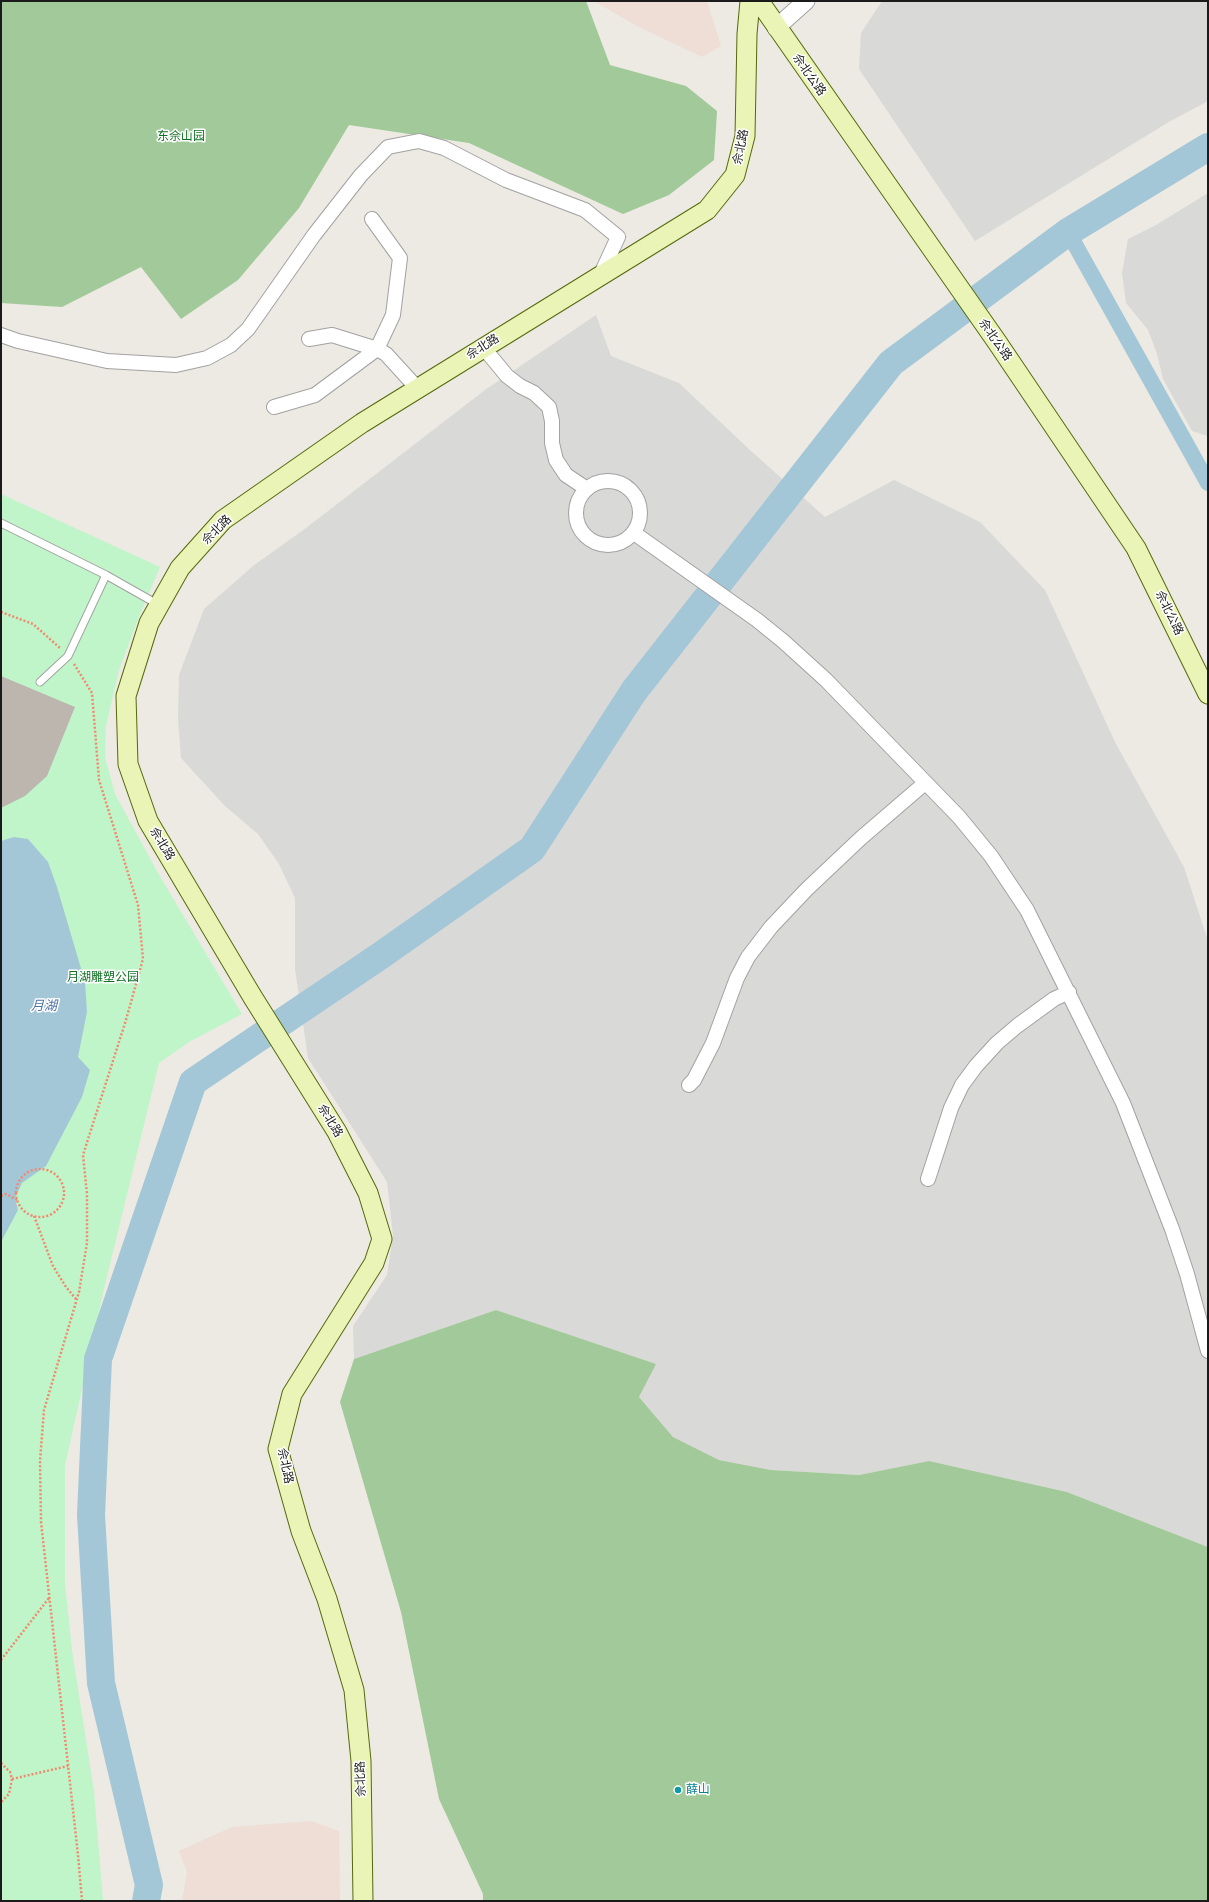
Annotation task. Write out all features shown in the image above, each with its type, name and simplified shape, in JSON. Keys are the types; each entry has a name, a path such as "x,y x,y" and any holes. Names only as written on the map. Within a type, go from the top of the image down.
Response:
{"main road":[{"name":"佘北路","path":"363,1901 361,1761 354,1690 327,1598 301,1531 278,1449 292,1394 374,1263 382,1239 368,1193 337,1132 252,996 148,821 128,764 126,696 149,623 180,568 223,520 362,423 601,274 707,210 735,175 745,136 747,34 750,1"},
{"name":"佘北公路","path":"759,1 776,28 997,342 1136,548 1208,694"}],"street":[{"path":"776,28 806,1"},
{"path":"1,335 18,341 107,361 176,365 207,358 231,345 248,329 314,235 367,169 388,147 419,141 444,148 506,180 584,210 618,237 601,274"},
{"path":"274,408 315,395 376,349 393,316 400,258 372,219"},
{"path":"309,339 332,335 376,349 386,354 417,388"},
{"path":"483,347 507,376 520,386 534,393 549,407 552,421 552,442 556,460 566,475 587,489"},
{"path":"609,481 624,485 634,494 640,506 640,519 634,533 624,542 608,545 592,541 578,526 576,511 580,499 587,489 600,482 609,481"},
{"path":"634,533 757,620 826,680 959,817 991,856 1027,910 1123,1103 1172,1229 1187,1274 1208,1350"},
{"path":"689,1085 694,1080 713,1043 736,978 748,957 771,926 807,889 861,838 925,783"},
{"path":"928,1179 936,1150 951,1108 962,1085 976,1066 996,1043 1037,1010 1054,999 1069,992"}],"lane":[{"path":"1,523 106,575 160,605"},
{"path":"40,682 68,656 106,575"}],"path":[{"path":"1,612 33,624 68,656 92,693 99,780 138,905 143,959 126,1020 83,1155 87,1194 87,1243 77,1299 44,1410 40,1461 41,1522 82,1901"},
{"path":"1,1196 6,1194 17,1200 27,1213 34,1216 50,1216 62,1206 65,1190 63,1182 52,1171 44,1168 35,1169 22,1177 17,1184 17,1200"},
{"path":"34,1216 53,1266 66,1287 77,1299"},
{"path":"1,1660 50,1598"},
{"path":"1,1763 10,1772 12,1779 12,1787 1,1803"},
{"path":"12,1779 68,1766"}],"shaded area":[{"path":"594,1 707,1 721,46 702,57 637,26"},
{"path":"882,1 1208,1 1208,101 1167,123 975,241 859,69 861,33"},
{"path":"1208,193 1208,436 1192,431 1163,379 1157,354 1148,330 1126,303 1122,273 1128,239 1156,225"},
{"path":"596,315 611,356 679,383 751,451 825,517 894,480 980,522 1045,590 1115,742 1184,867 1208,941 1208,1547 1067,1492 929,1461 859,1475 771,1470 719,1460 673,1437 639,1397 655,1364 496,1310 354,1359 353,1326 387,1275 393,1235 387,1182 308,1058 295,969 295,898 279,864 258,834 225,806 181,758 178,719 179,675 204,609 253,566 306,528 485,390"},
{"path":"311,1821 339,1831 340,1901 182,1901 187,1872 179,1851 232,1827"}],"green space":[{"name":"东佘山园","path":"1,1 586,1 610,65 686,86 717,111 714,160 669,195 623,214 469,143 349,125 299,208 238,280 181,319 141,267 62,307 1,303"},
{"name":"月湖雕塑公园","path":"1,494 160,567 138,619 119,670 106,726 105,757 115,794 158,873 242,1014 189,1042 159,1063 104,1289 65,1466 65,1583 72,1650 94,1791 103,1901 1,1901"},
{"name":"薛山","path":"496,1310 656,1364 639,1397 673,1437 719,1460 771,1470 859,1475 929,1461 1067,1492 1208,1547 1208,1901 483,1901 483,1894 439,1799 401,1612 340,1402 354,1359"}],"water":[{"name":"月湖","path":"14,837 28,839 48,862 57,887 85,982 87,1012 78,1057 90,1070 82,1097 46,1166 22,1183 15,1198 18,1210 1,1242 1,841"}],"building":[{"path":"1,676 75,707 47,776 25,796 1,808"}],"waterway":[{"path":"146,1901 149,1885 101,1683 91,1515 98,1359 193,1082 380,956 532,849 634,691 891,363 1068,232 1208,147"},
{"path":"1068,232 1208,483"}],"place":[{"name":"薛山","path":"678,1790"}]}
